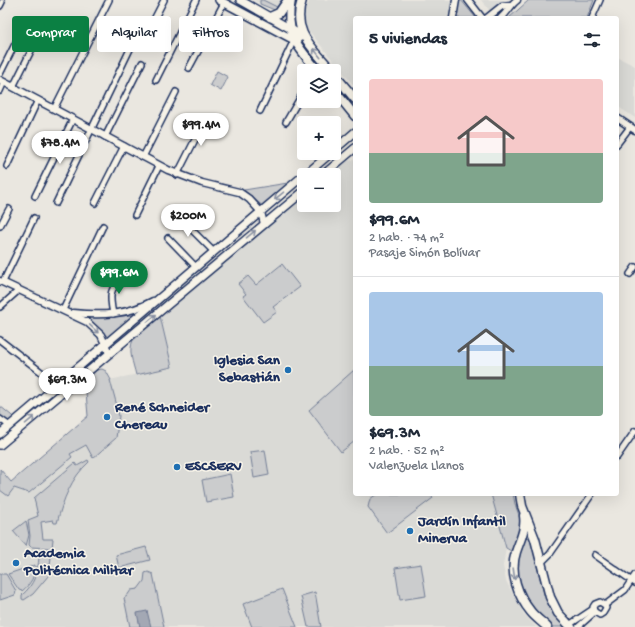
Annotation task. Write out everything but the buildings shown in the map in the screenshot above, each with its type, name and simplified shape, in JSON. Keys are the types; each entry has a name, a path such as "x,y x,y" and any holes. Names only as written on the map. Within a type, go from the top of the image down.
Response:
{"main road":[{"path":"270,17 279,13 288,0"},
{"path":"291,0 289,14 290,28 294,40 312,64"},
{"path":"302,0 299,19 303,36"},
{"path":"221,1 294,40"},
{"path":"242,1 303,36 326,64"},
{"path":"294,40 303,36"},
{"path":"341,82 353,97"},
{"path":"341,99 353,114"},
{"path":"341,144 353,134"},
{"path":"331,168 353,150"},
{"path":"313,168 322,160"},
{"path":"0,434 297,181"},
{"path":"0,446 297,197"},
{"path":"520,496 525,523 522,537 514,559 513,572 517,587 523,600 532,613 547,627"},
{"path":"522,506 535,539 547,588 558,613 570,626"},
{"path":"522,537 525,534 535,539"}],"street":[{"path":"54,109 109,0"},
{"path":"156,16 164,0"},
{"path":"156,80 196,0"},
{"path":"453,16 456,0"},
{"path":"468,0 480,16"},
{"path":"504,16 508,13 511,5 517,0"},
{"path":"593,16 600,0"},
{"path":"189,68 221,1"},
{"path":"490,16 502,6 511,5"},
{"path":"260,111 294,40"},
{"path":"0,74 12,50"},
{"path":"13,87 31,52"},
{"path":"56,203 128,52"},
{"path":"105,137 142,64"},
{"path":"0,91 2,81 159,166 202,183 239,192 249,198 261,212 264,224"},
{"path":"144,157 176,92"},
{"path":"7,166 38,100"},
{"path":"286,122 297,103"},
{"path":"177,174 206,118 217,121"},
{"path":"35,196 73,119"},
{"path":"619,119 632,129 619,142"},
{"path":"95,203 124,146"},
{"path":"135,215 159,166"},
{"path":"0,226 9,209"},
{"path":"179,217 214,252"},
{"path":"34,218 1,281 87,322 94,328 106,344 110,353"},
{"path":"63,310 103,226"},
{"path":"168,238 196,267"},
{"path":"630,274 635,267"},
{"path":"113,314 110,298 112,291 118,284 127,281"},
{"path":"0,307 19,290"},
{"path":"70,313 113,314 141,308 165,293"},
{"path":"0,340 58,385"},
{"path":"0,419 10,426"},
{"path":"619,454 635,431"},
{"path":"541,563 550,554 591,496"},
{"path":"595,555 633,582"},
{"path":"594,611 600,614 603,613 606,608 605,605 625,590 633,582 635,576"},
{"path":"578,627 594,611 595,604 597,602 605,605"},
{"path":"570,626 594,611"}],"shaded area":[{"path":"253,0 284,0 277,11"},
{"path":"260,0 277,7 281,0 284,0 277,11 260,4"},
{"path":"310,0 452,0 449,16 353,16 353,85 341,70 341,64 336,64 304,25 305,10"},
{"path":"458,0 461,0 474,16 456,16"},
{"path":"481,0 505,0 490,11"},
{"path":"529,0 594,0 588,16 511,16"},
{"path":"619,58 635,66 635,118 619,107"},
{"path":"217,71 228,77 221,91 210,85"},
{"path":"353,160 353,496 492,496 506,548 503,566 506,581 524,614 536,627 0,627 0,469 11,482 88,416 85,385 172,367 160,316 297,203 297,212 341,212 341,168 338,168 347,161"},
{"path":"294,182 265,208 244,190"},
{"path":"282,264 300,287 273,307 277,312 263,322 243,296 246,294 238,284 248,276 256,285"},
{"path":"135,315 108,337 86,316 119,316"},
{"path":"160,316 172,367 136,375 131,353 133,340"},
{"path":"102,369 106,371 111,380 119,416 116,438 93,458 86,445 70,454 72,457 29,493 14,488 8,496 0,490 0,469 11,482 88,416 85,381 97,370"},
{"path":"353,371 353,443 341,452 309,410"},
{"path":"0,406 17,420 0,434"},
{"path":"265,450 269,475 254,478 250,452"},
{"path":"88,460 89,462 77,475 68,490 57,523 54,523 53,520 41,522 43,539 53,539 49,575 33,594 24,600 22,599 22,595 30,587 38,568 39,557 33,553 33,551 49,551 49,548 31,547 29,545 30,536 28,520 38,516 34,498 75,463 77,466"},
{"path":"230,474 234,497 206,502 202,480"},
{"path":"374,496 432,496 433,498 387,533 368,507 370,499"},
{"path":"492,496 513,496 521,521 517,537 511,551 506,548"},
{"path":"524,513 544,594 557,614 568,627 548,627 524,601 515,570"},
{"path":"26,521 29,535 26,546 13,531"},
{"path":"146,547 150,560 119,568 116,555"},
{"path":"421,564 426,596 400,600 395,568"},
{"path":"35,565 35,572 30,583 22,591 19,590 8,574"},
{"path":"148,572 153,574 164,627 130,627 124,598 131,590 138,589 144,581 145,573"},
{"path":"0,574 6,574 16,591 15,595 0,600"},
{"path":"282,589 297,627 252,627 243,604"},
{"path":"315,592 321,627 308,627 301,596"},
{"path":"147,611 151,627 140,627 137,613"}],"place":[{"name":"Iglesia San Sebastián","path":"288,370"},
{"name":"René Schneider Chereau","path":"107,417"},
{"name":"ESCSERV","path":"177,467"},
{"name":"Jardín Infantil Minerva","path":"410,531"},
{"name":"Academia Politécnica Militar","path":"16,563"}]}
